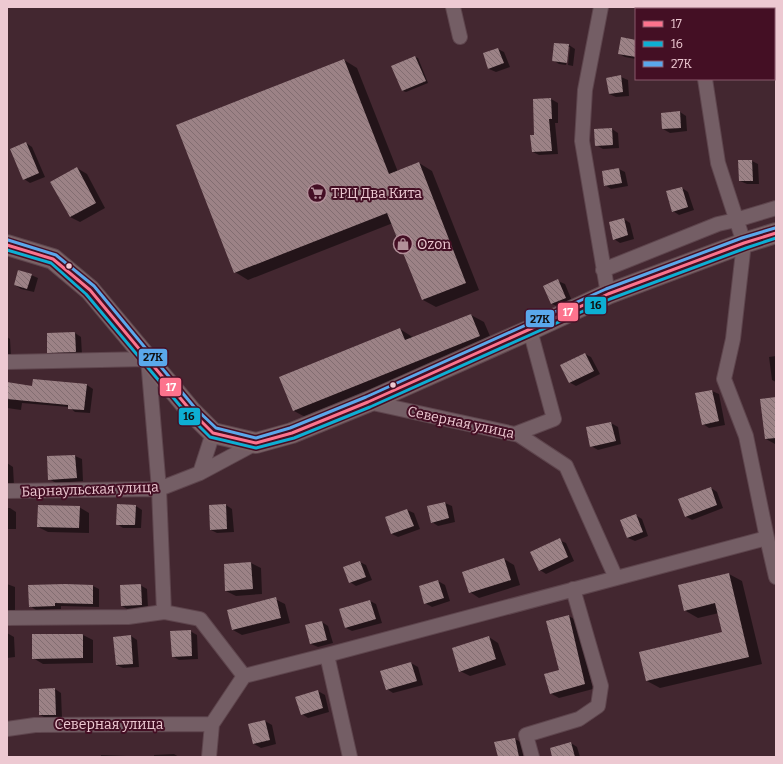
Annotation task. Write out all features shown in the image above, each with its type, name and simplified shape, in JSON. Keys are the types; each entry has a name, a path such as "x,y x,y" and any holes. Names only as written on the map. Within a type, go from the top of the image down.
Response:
{"street":[{"path":"454,7 460,37"},
{"path":"601,7 585,90 582,142 608,294"},
{"path":"705,80 718,163 744,243 732,339 724,379 746,436 776,577"},
{"path":"603,270 718,224 776,208"},
{"path":"7,245 53,259 90,290 191,411 213,433 256,443 292,433 368,402 608,294 744,243 776,233"},
{"path":"515,434 554,420 530,330"},
{"path":"7,362 148,359"},
{"path":"148,359 159,489 164,612"},
{"name":"Северная улица","path":"368,402 519,434 566,466 616,578"},
{"path":"200,473 213,433"},
{"name":"Барнаульская улица","path":"7,492 159,489 200,473 256,443"},
{"path":"209,757 212,724 244,676 767,538"},
{"path":"532,757 526,735 579,719 598,706 601,686 573,589"},
{"path":"7,618 128,617 164,612 200,619 244,676"},
{"path":"327,655 350,757"},
{"name":"Северная улица","path":"7,729 35,725 212,724"}],"building":[{"path":"621,37 635,40 635,57 618,54"},
{"path":"554,43 569,44 567,63 552,61"},
{"path":"498,48 504,63 488,69 483,53"},
{"path":"415,56 426,81 402,91 391,66"},
{"name":"ТРЦ Два Кита","path":"344,59 389,174 419,162 466,283 422,300 387,213 234,273 176,125"},
{"path":"621,75 623,92 609,94 606,78"},
{"path":"551,98 552,119 549,119 552,151 532,152 530,135 534,135 533,99"},
{"path":"680,111 681,128 662,129 661,113"},
{"path":"612,128 613,145 595,146 594,129"},
{"path":"26,142 39,173 23,180 10,149"},
{"path":"738,160 752,160 753,181 739,181"},
{"path":"77,167 96,203 70,217 50,182"},
{"path":"619,168 622,183 604,186 602,171"},
{"path":"682,187 688,207 672,212 666,191"},
{"path":"624,218 628,235 613,240 609,222"},
{"path":"18,270 32,274 27,289 14,285"},
{"path":"558,279 566,298 551,304 543,286"},
{"path":"471,314 480,336 293,411 279,377 400,328 405,340"},
{"path":"75,332 76,352 47,353 47,333"},
{"path":"585,353 594,371 569,383 560,365"},
{"path":"33,379 87,384 84,410 68,409 68,405 7,399 7,382 32,386"},
{"path":"712,390 719,421 702,425 695,393"},
{"path":"776,397 776,438 765,439 760,399"},
{"path":"611,422 616,441 590,447 586,427"},
{"path":"75,455 77,478 48,480 47,456"},
{"path":"711,487 717,505 685,517 678,499"},
{"path":"445,502 449,518 431,523 427,506"},
{"path":"117,504 136,505 135,525 116,525"},
{"path":"226,504 227,529 210,530 209,505"},
{"path":"38,505 80,506 79,528 37,527"},
{"path":"407,509 414,526 391,534 385,517"},
{"path":"636,514 643,532 627,538 620,520"},
{"path":"560,538 568,557 539,571 530,552"},
{"path":"504,558 511,580 469,593 462,572"},
{"path":"360,561 366,577 349,583 343,567"},
{"path":"251,562 253,589 225,591 224,564"},
{"path":"729,573 749,657 646,681 639,652 722,632 715,603 684,611 678,585"},
{"path":"438,580 444,598 424,604 419,586"},
{"path":"141,584 142,605 121,606 120,585"},
{"path":"28,585 93,585 93,604 55,603 55,606 29,607"},
{"path":"276,597 281,618 232,630 227,610"},
{"path":"370,600 376,619 345,628 339,609"},
{"path":"569,615 585,684 550,694 544,674 559,670 546,621"},
{"path":"322,621 327,640 310,644 305,625"},
{"path":"191,630 192,656 172,657 170,631"},
{"path":"32,634 83,634 83,658 32,659"},
{"path":"131,635 133,664 116,665 113,637"},
{"path":"489,636 496,659 459,672 452,648"},
{"path":"411,662 417,681 386,690 380,671"},
{"path":"55,688 56,715 39,715 39,689"},
{"path":"318,690 323,708 301,715 295,697"},
{"path":"265,720 270,740 253,744 248,724"},
{"path":"515,738 519,757 498,757 494,742"},
{"path":"571,742 575,757 552,757 550,748"}],"transit line":[{"name":"27К","path":"8,240 56,255 94,286 195,408 216,428 256,438 290,428 366,397 606,289 742,238 775,228"},
{"name":"17","path":"7,245 53,259 90,290 191,411 213,433 256,443 292,433 368,402 608,294 744,243 776,233"},
{"name":"16","path":"7,250 51,263 86,294 187,414 210,437 256,448 294,438 370,407 610,299 776,238"}],"place":[{"name":"ТРЦ Два Кита","path":"317,193"},
{"name":"Ozon","path":"403,244"}]}
